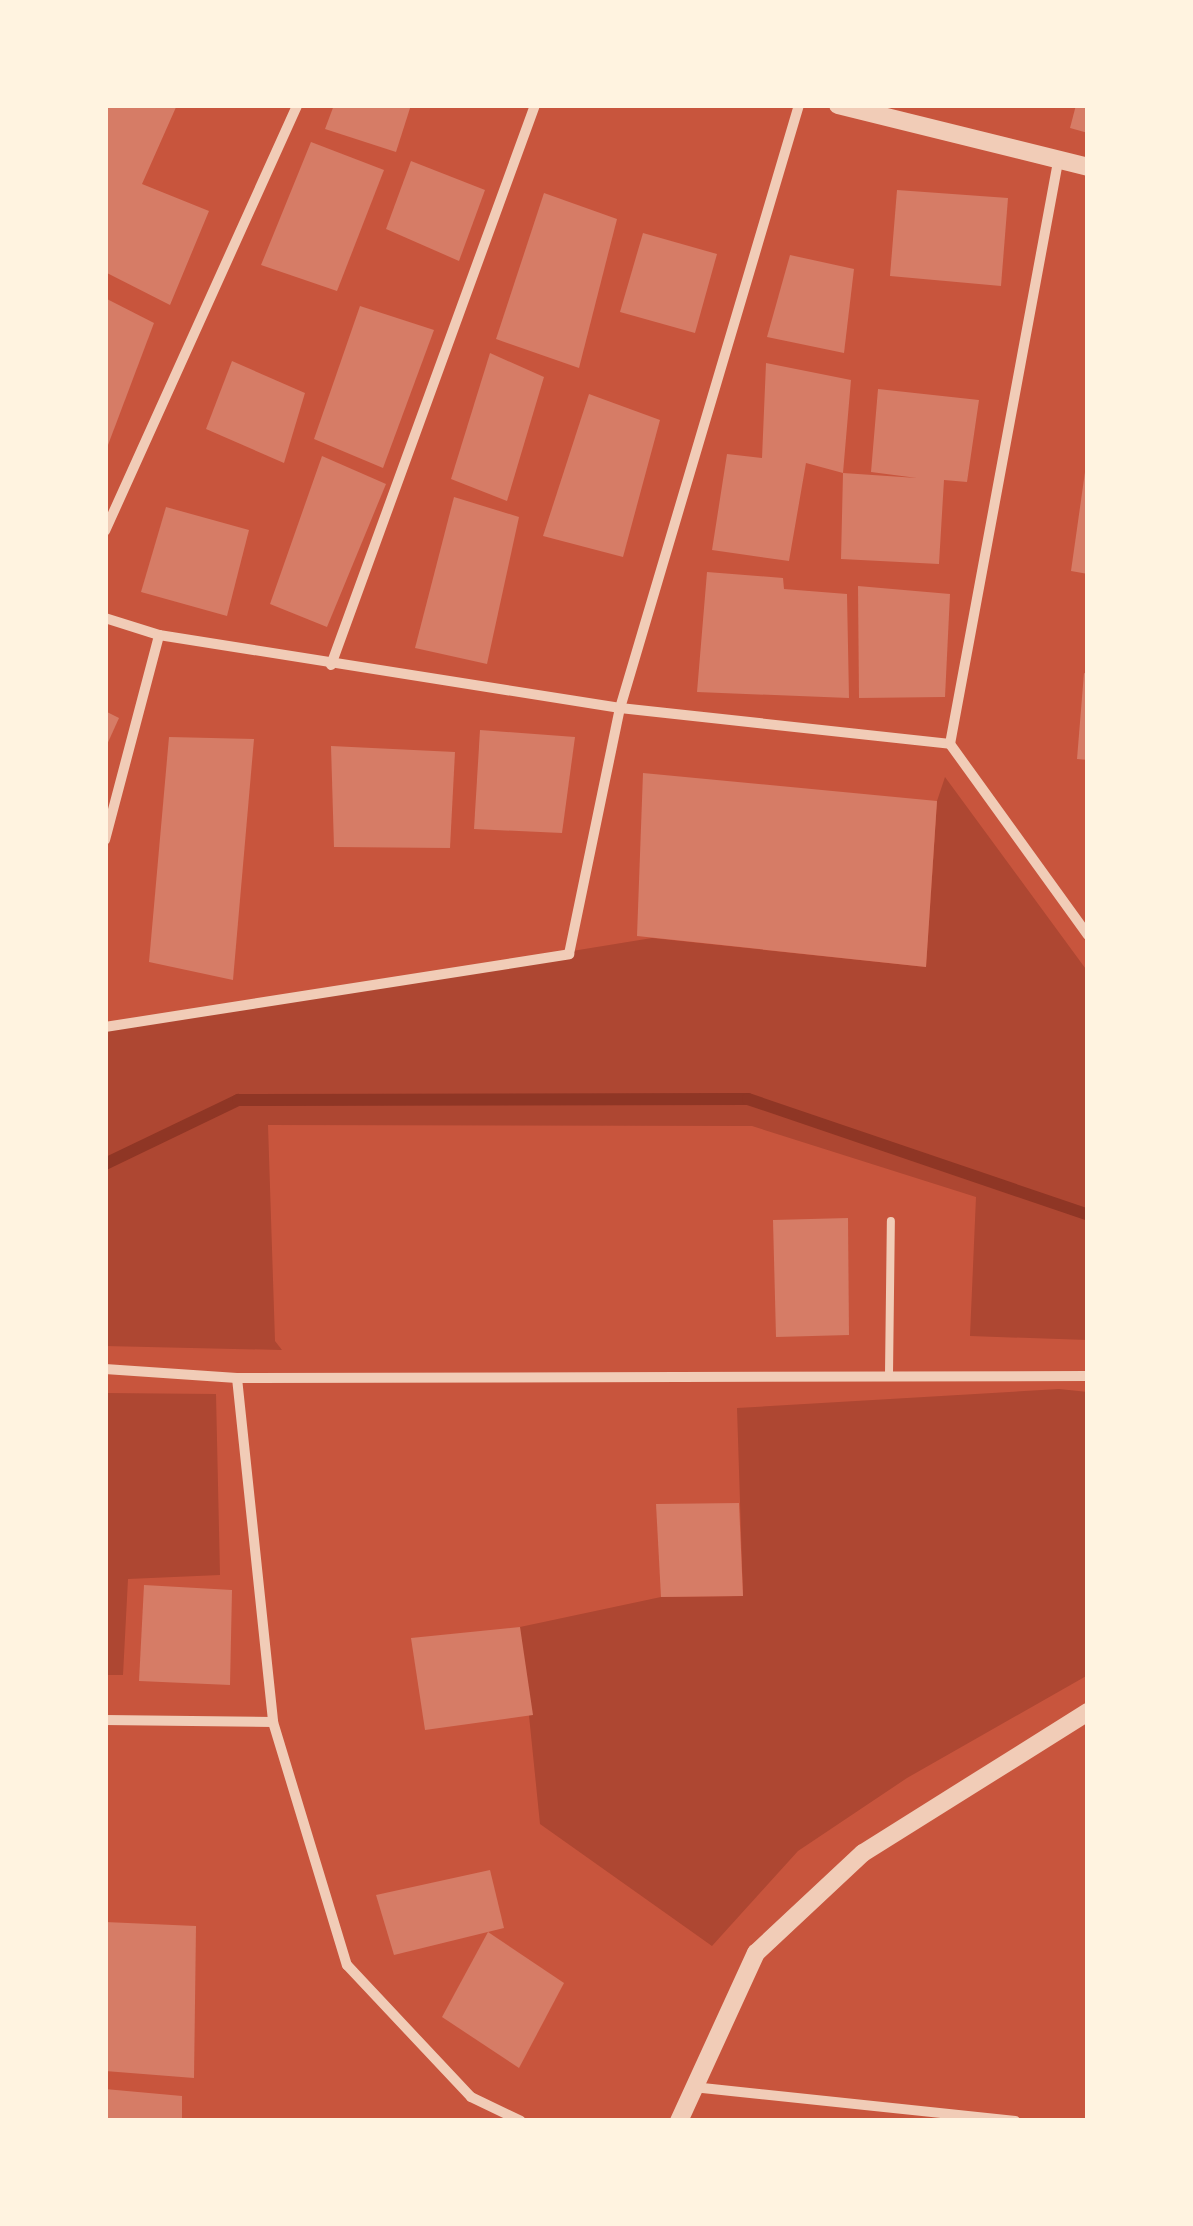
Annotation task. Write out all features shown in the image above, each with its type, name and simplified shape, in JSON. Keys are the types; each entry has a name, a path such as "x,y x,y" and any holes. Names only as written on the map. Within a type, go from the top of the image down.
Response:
{"street":[{"path":"105,531 296,105"},
{"path":"331,665 535,105"},
{"path":"105,1027 570,954 620,708 798,105"},
{"path":"838,105 1088,168"},
{"path":"1058,162 950,744 1088,935"},
{"path":"105,618 158,636 331,665 620,708 950,744"},
{"path":"105,840 158,636"},
{"path":"105,1369 236,1378 1088,1376"},
{"path":"236,1378 273,1722 348,1965 471,2097 521,2121"},
{"path":"680,2121 691,2086 756,1953 863,1852 1088,1712"},
{"path":"105,1720 273,1722"},
{"path":"691,2086 932,2118 1015,2121"}],"lane":[{"path":"890,1374 891,1221"}],"shaded area":[{"path":"945,777 1088,972 1088,1340 970,1336 976,1197 752,1126 268,1125 275,1341 282,1350 105,1346 105,1027 652,938 926,967 937,801"},
{"path":"1059,1389 1088,1392 1088,1675 907,1778 798,1851 712,1946 540,1824 520,1627 661,1597 743,1596 737,1408"},
{"path":"105,1393 216,1394 220,1575 128,1579 123,1675 105,1675"}],"building":[{"path":"105,105 177,105 142,184 209,211 170,305 105,272"},
{"path":"334,105 411,105 396,152 325,129"},
{"path":"1076,105 1088,105 1088,133 1070,128"},
{"path":"311,142 384,170 337,291 261,265"},
{"path":"411,161 485,190 459,261 386,229"},
{"path":"897,190 1008,198 1001,286 890,276"},
{"path":"544,193 617,219 579,368 496,339"},
{"path":"643,233 717,254 695,333 620,312"},
{"path":"790,255 854,269 844,353 767,337"},
{"path":"105,298 154,323 108,445 105,444"},
{"path":"360,306 434,330 383,468 314,439"},
{"path":"490,353 544,377 507,501 451,479"},
{"path":"232,361 305,393 284,463 206,429"},
{"path":"766,363 851,380 843,473 806,463 789,561 712,550 727,454 762,458"},
{"path":"878,389 979,400 967,482 944,480 939,564 841,559 843,473 917,478 871,472"},
{"path":"589,394 660,420 623,557 543,536"},
{"path":"322,456 386,484 327,627 270,604"},
{"path":"1088,465 1088,574 1071,571"},
{"path":"454,497 519,517 487,664 415,648"},
{"path":"166,507 249,530 227,616 141,592"},
{"path":"707,572 783,578 784,589 847,594 849,698 697,692"},
{"path":"858,586 950,594 945,697 859,698"},
{"path":"1084,673 1088,674 1088,760 1077,759"},
{"path":"105,711 119,718 105,749"},
{"path":"480,730 575,737 562,833 474,829"},
{"path":"169,737 254,739 233,980 149,962"},
{"path":"331,746 455,752 450,848 334,847"},
{"path":"643,773 937,801 926,967 637,936"},
{"path":"848,1218 849,1335 776,1337 773,1220"},
{"path":"739,1503 743,1596 661,1597 656,1504"},
{"path":"144,1585 232,1590 230,1685 139,1681"},
{"path":"520,1627 533,1715 425,1730 411,1638"},
{"path":"490,1870 504,1928 394,1955 376,1895"},
{"path":"105,1922 196,1926 194,2078 105,2071"},
{"path":"488,1932 564,1983 519,2068 442,2017"},
{"path":"105,2089 182,2096 182,2121 105,2121"}],"waterway":[{"path":"105,1164 238,1100 748,1099 1088,1215"}]}
